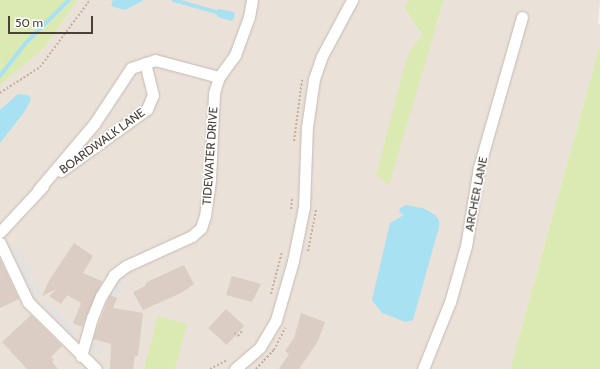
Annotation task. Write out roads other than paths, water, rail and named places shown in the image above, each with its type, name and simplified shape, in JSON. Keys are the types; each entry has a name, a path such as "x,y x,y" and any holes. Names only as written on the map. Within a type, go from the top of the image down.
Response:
{"street":[{"name":"TIDEWATER DRIVE","path":"81,356 92,318 101,296 114,275 126,266 192,236 201,228 205,216 210,179 214,93 219,77 235,54 249,17 252,0"},
{"path":"235,369 266,341 277,316 304,206 307,127 314,79 322,56 352,0"},
{"name":"ARCHER LANE","path":"423,369 450,302 466,246 479,167 522,17"},
{"name":"BOARDWALK LANE","path":"0,232 94,124 131,68 145,62 163,61 219,77"},
{"name":"BOARDWALK LANE","path":"38,190 65,167 147,109 153,95 145,62"},
{"path":"0,243 28,302 81,356 96,369"}],"water":[{"path":"113,0 144,0 125,10 111,6"},
{"path":"219,9 234,12 235,16 232,21 218,17 216,12"},
{"path":"18,94 28,95 31,99 25,111 0,143 0,110"},
{"path":"406,205 423,208 435,215 439,220 439,227 413,320 406,322 382,313 372,300 390,223 404,215 399,212 400,208"}],"waterway":[{"path":"0,76 26,43 69,0"},
{"path":"174,0 216,12"}]}
